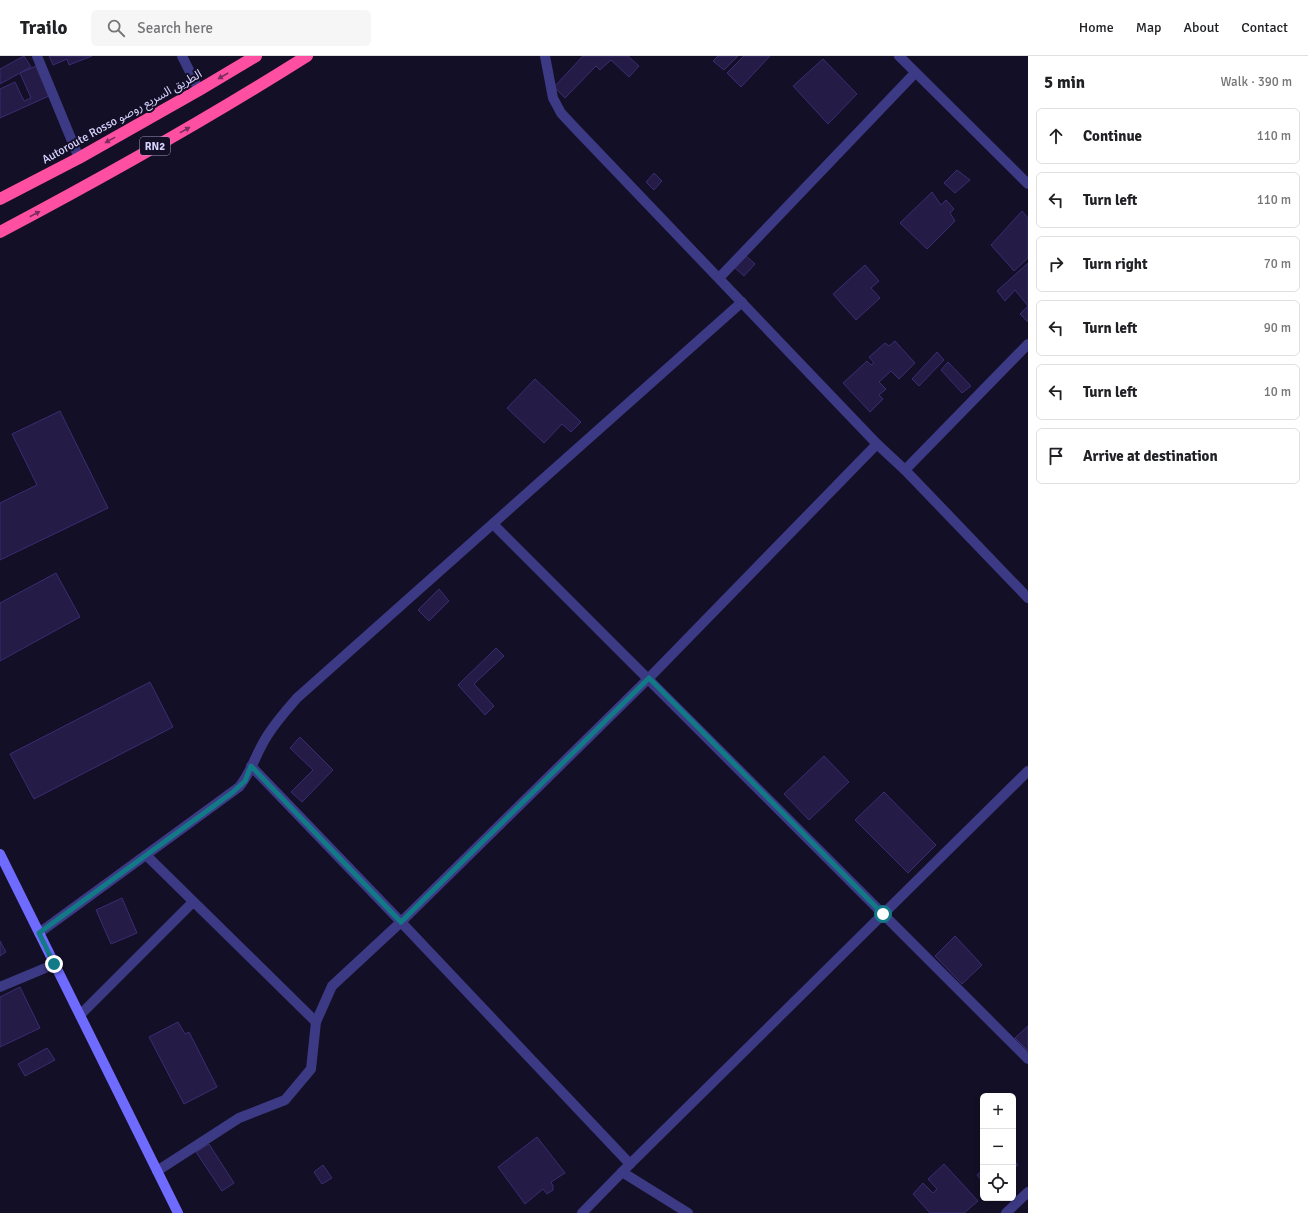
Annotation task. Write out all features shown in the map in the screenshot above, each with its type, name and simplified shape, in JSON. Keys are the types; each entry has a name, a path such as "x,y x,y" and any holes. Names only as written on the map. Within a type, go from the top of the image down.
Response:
{"highway":[{"name":"Autoroute Rosso الطريق السريع روصو","path":"0,199 79,158 256,56"},
{"name":"RN2","path":"0,232 211,115 307,56"}],"street":[{"path":"37,56 79,158"},
{"path":"182,56 199,90"},
{"path":"546,56 553,98 561,113 877,444 905,470 1028,598"},
{"path":"899,56 1028,184"},
{"path":"719,278 915,73"},
{"path":"39,933 239,787 245,781 251,766 271,730 279,718 297,698 742,302"},
{"path":"905,470 1028,344"},
{"path":"157,1171 239,1118 286,1100 312,1069 316,1022 332,986 401,922 649,678 877,444"},
{"path":"493,524 649,678 1028,1059"},
{"path":"251,766 630,1164"},
{"path":"582,1213 1028,771"},
{"path":"0,854 177,1212"},
{"path":"146,855 316,1022"},
{"path":"80,1015 194,902"},
{"path":"0,987 54,964"},
{"path":"622,1172 688,1213"},
{"path":"1006,1213 1028,1192"}],"building":[{"path":"24,56 31,67 0,84 0,69"},
{"path":"49,56 92,56 69,65 67,59 53,65"},
{"path":"583,56 628,56 639,66 629,77 611,60 600,70 596,66 565,98 554,87"},
{"path":"718,56 738,56 724,70 713,61"},
{"path":"744,56 770,56 741,87 727,73"},
{"path":"823,59 857,94 828,124 793,86"},
{"path":"36,66 49,96 0,118 0,89 15,82 24,101 31,98 20,73"},
{"path":"957,170 970,180 955,193 944,183"},
{"path":"654,173 662,181 654,190 646,182"},
{"path":"932,192 941,205 946,200 954,209 950,213 955,221 927,249 900,223"},
{"path":"1022,211 1028,218 1028,258 1014,271 991,245"},
{"path":"745,255 755,264 744,276 734,267"},
{"path":"1028,263 1028,306 1015,290 1005,301 997,291"},
{"path":"865,265 879,281 871,288 880,298 856,320 833,294"},
{"path":"1028,306 1028,322 1020,314"},
{"path":"895,341 915,363 899,379 891,371 879,382 886,389 879,395 883,399 870,412 843,383 867,361 871,365 874,363 869,357 885,343 889,346"},
{"path":"937,352 944,360 919,386 912,379"},
{"path":"948,362 971,386 962,393 941,370"},
{"path":"535,379 581,422 571,432 562,424 544,443 507,408"},
{"path":"60,411 108,508 0,560 0,503 37,485 12,434"},
{"path":"56,573 80,617 0,661 0,603"},
{"path":"439,589 449,601 429,621 418,610"},
{"path":"496,648 504,656 474,684 494,706 485,715 458,685"},
{"path":"150,682 173,727 34,799 10,754"},
{"path":"300,737 333,770 302,802 291,792 313,770 290,748"},
{"path":"824,756 849,782 809,820 784,794"},
{"path":"884,792 936,845 908,873 855,820"},
{"path":"122,898 137,933 111,944 96,910"},
{"path":"955,936 982,965 962,984 935,956"},
{"path":"0,941 6,952 0,956"},
{"path":"20,987 40,1028 0,1047 0,997"},
{"path":"178,1022 185,1034 189,1032 217,1087 184,1104 149,1037"},
{"path":"1028,1026 1028,1051 1015,1038"},
{"path":"47,1048 55,1060 25,1076 18,1064"},
{"path":"537,1137 565,1173 551,1182 553,1190 547,1194 543,1189 525,1204 498,1167"},
{"path":"209,1144 234,1183 222,1191 196,1152"},
{"path":"944,1164 978,1201 964,1213 930,1213 913,1194 923,1183 933,1193 937,1189 928,1179"},
{"path":"323,1165 332,1178 322,1184 314,1172"}],"route":[{"path":"54,964 39,933 233,792 245,781 251,766 401,922 649,678 883,914"}]}
